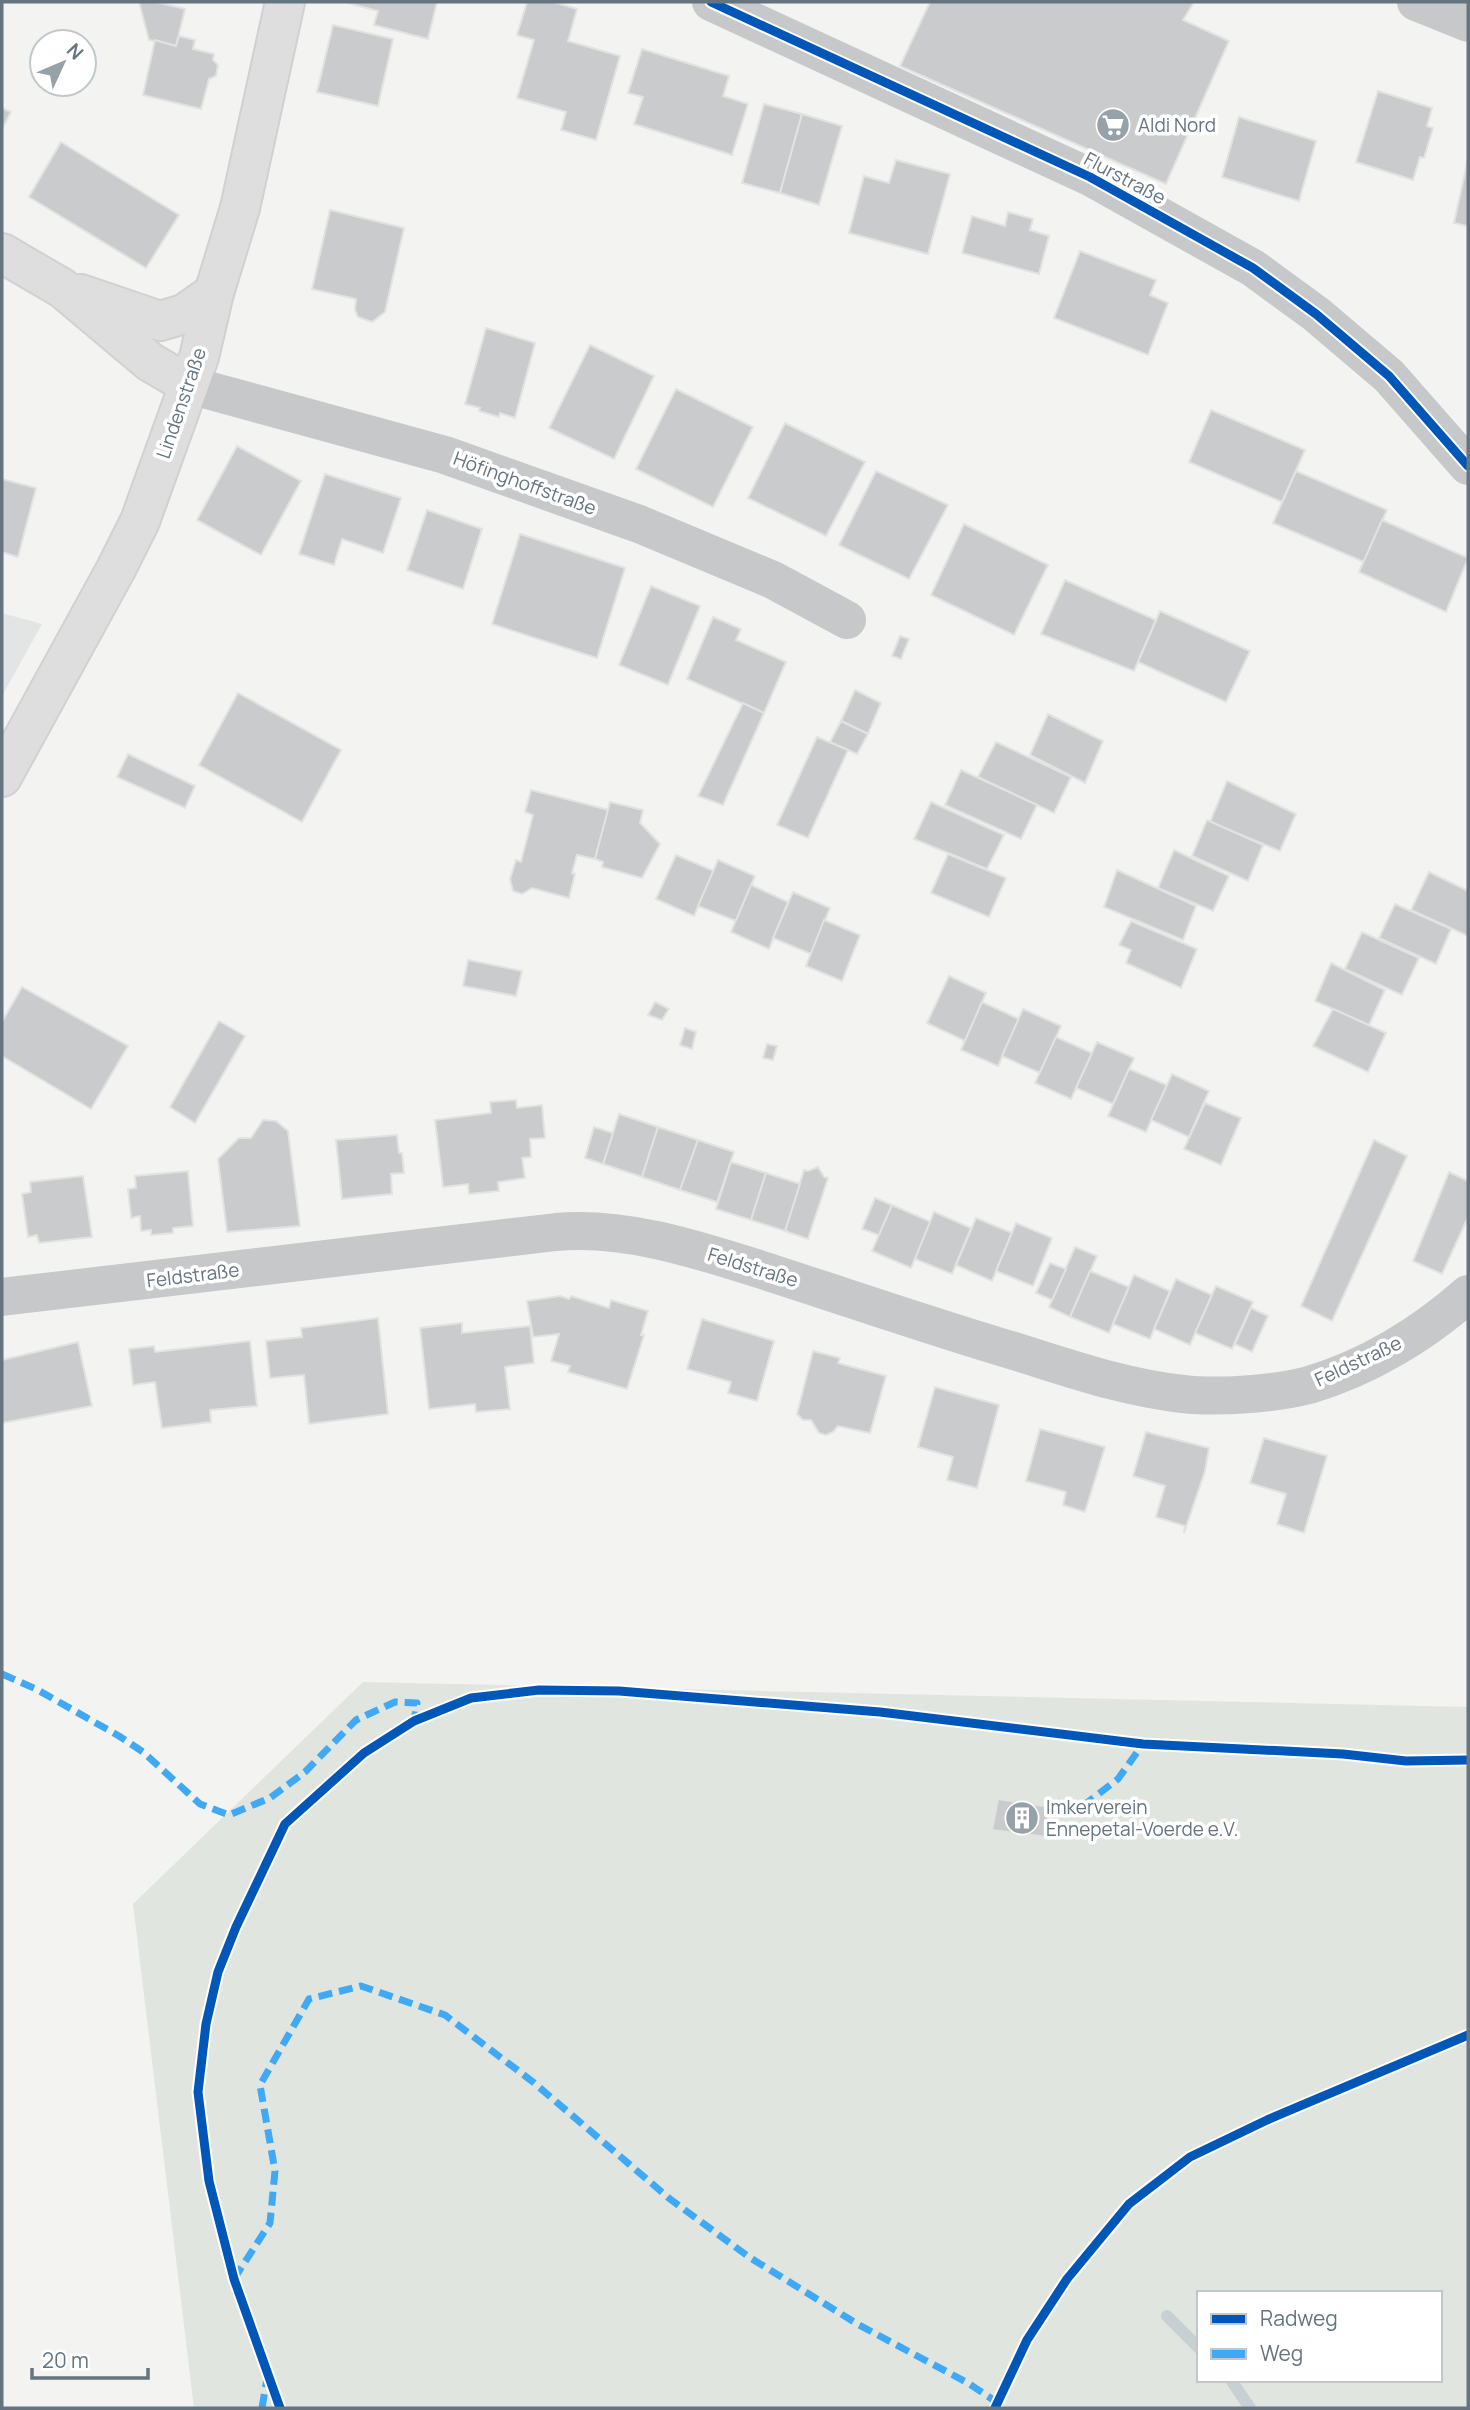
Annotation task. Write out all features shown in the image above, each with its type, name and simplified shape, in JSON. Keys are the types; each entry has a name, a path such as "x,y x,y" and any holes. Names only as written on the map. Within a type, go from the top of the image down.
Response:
{"main road":[{"name":"Lindenstraße","path":"2,777 140,521 199,357 214,293 240,208 285,2"},
{"path":"2,253 62,288 150,362 189,384"},
{"path":"62,288 160,321 184,314 214,293"}],"street":[{"name":"Flurstraße","path":"711,2 1090,177 1253,268 1316,314 1389,376 1468,466"},
{"path":"1416,2 1468,23"},
{"name":"Höfinghoffstraße","path":"189,384 446,455 626,520 773,580 847,620"},
{"name":"Feldstraße","path":"2,1297 556,1232 597,1232 685,1246 956,1334 1113,1381 1184,1394 1238,1395 1308,1385 1366,1362 1438,1321 1468,1294"}],"shaded area":[{"path":"2,613 42,624 2,696"},
{"path":"363,1682 1468,1707 1468,2408 194,2408 133,1904"}],"building":[{"path":"139,2 156,2 185,9 176,46 149,40"},
{"path":"344,2 437,2 428,39 374,25 378,11"},
{"path":"527,2 553,2 577,9 568,41 620,56 596,140 561,130 566,112 517,98 534,40 517,35"},
{"name":"Aldi Nord","path":"930,2 1194,2 1183,20 1229,41 1166,184 900,66"},
{"path":"333,25 393,39 378,106 317,92"},
{"path":"179,36 195,40 193,49 214,54 213,60 218,65 216,76 209,79 201,109 143,95 155,40 176,46"},
{"path":"642,49 729,76 723,96 748,104 732,155 634,124 643,97 628,93"},
{"path":"1378,91 1432,108 1427,126 1433,128 1424,158 1420,157 1413,180 1356,162"},
{"path":"764,104 802,114 780,193 742,183"},
{"path":"2,108 11,112 2,129"},
{"path":"802,114 842,126 819,205 780,193"},
{"path":"1239,117 1316,141 1299,201 1222,177"},
{"path":"61,142 179,215 146,268 29,197"},
{"path":"1468,159 1468,226 1454,223"},
{"path":"896,160 950,174 928,254 849,233 864,176 889,183"},
{"path":"330,210 404,228 385,312 372,322 358,317 355,310 356,299 312,289"},
{"path":"1008,212 1033,219 1030,230 1049,236 1039,274 962,253 972,216 1005,226"},
{"path":"1080,251 1156,280 1150,295 1168,303 1148,355 1054,318"},
{"path":"486,328 535,343 515,418 500,413 499,417 465,404"},
{"path":"590,345 654,376 614,459 549,428"},
{"path":"676,389 753,427 713,507 636,469"},
{"path":"1211,410 1305,450 1282,502 1189,462"},
{"path":"785,423 865,462 826,536 748,498"},
{"path":"237,446 301,481 261,555 197,520"},
{"path":"876,471 948,505 909,579 839,545"},
{"path":"1296,471 1387,510 1364,562 1273,523"},
{"path":"325,474 401,498 383,553 342,539 334,565 299,554"},
{"path":"2,479 36,488 18,557 2,552"},
{"path":"427,510 482,529 463,589 407,570"},
{"path":"1382,520 1468,558 1446,612 1359,572"},
{"path":"964,524 1048,565 1014,635 931,595"},
{"path":"520,534 625,568 597,658 492,624"},
{"path":"1065,580 1156,620 1134,671 1041,634"},
{"path":"651,586 700,606 668,685 619,665"},
{"path":"1160,611 1250,651 1226,702 1138,662"},
{"path":"713,617 741,629 736,640 786,662 764,713 687,679"},
{"path":"900,636 909,639 901,659 892,656"},
{"path":"855,690 881,703 868,734 841,721"},
{"path":"238,693 341,750 302,822 199,765"},
{"path":"743,703 764,713 723,805 698,796"},
{"path":"1048,714 1103,741 1085,783 1030,755"},
{"path":"841,721 868,734 857,754 830,742"},
{"path":"817,737 848,750 808,838 777,825"},
{"path":"996,742 1071,777 1054,813 978,777"},
{"path":"128,754 195,786 185,808 117,777"},
{"path":"961,770 1037,805 1021,839 945,805"},
{"path":"1227,781 1296,814 1280,851 1210,822"},
{"path":"531,790 609,810 595,859 577,855 569,898 532,888 522,894 513,891 510,879 516,860 521,862 533,815 525,812"},
{"path":"610,802 643,810 640,823 660,844 642,878 602,867 603,862 595,859"},
{"path":"931,802 1004,835 987,869 914,839"},
{"path":"1207,820 1263,845 1248,881 1192,856"},
{"path":"1174,850 1229,876 1213,911 1158,888"},
{"path":"948,854 1006,878 989,917 931,893"},
{"path":"676,855 714,871 694,916 656,899"},
{"path":"718,860 755,876 736,921 698,906"},
{"path":"1117,870 1196,906 1183,940 1104,907"},
{"path":"1429,872 1468,891 1468,936 1411,910"},
{"path":"751,885 788,902 769,949 731,932"},
{"path":"793,892 830,908 811,954 773,938"},
{"path":"1395,904 1451,929 1436,964 1379,938"},
{"path":"824,920 860,935 842,981 806,966"},
{"path":"1131,921 1197,949 1181,988 1126,963 1131,950 1119,945"},
{"path":"1362,932 1419,958 1402,995 1345,969"},
{"path":"468,960 522,971 516,996 463,986"},
{"path":"1331,963 1385,990 1369,1025 1315,1001"},
{"path":"949,976 986,993 965,1041 927,1023"},
{"path":"22,987 128,1046 91,1109 2,1056 2,1022"},
{"path":"655,1002 669,1009 662,1020 648,1015"},
{"path":"982,1002 1019,1019 998,1066 961,1050"},
{"path":"1023,1009 1061,1026 1040,1073 1002,1056"},
{"path":"1333,1009 1386,1033 1368,1072 1313,1046"},
{"path":"219,1021 245,1036 195,1123 170,1107"},
{"path":"685,1028 696,1032 692,1049 680,1045"},
{"path":"1056,1037 1092,1053 1071,1099 1035,1083"},
{"path":"1097,1042 1134,1058 1113,1104 1076,1088"},
{"path":"767,1044 777,1046 773,1060 763,1058"},
{"path":"1129,1069 1167,1085 1146,1132 1108,1116"},
{"path":"1172,1074 1209,1091 1189,1137 1151,1120"},
{"path":"516,1100 517,1108 542,1105 545,1138 530,1139 531,1157 522,1158 525,1178 498,1182 499,1191 469,1194 468,1184 443,1187 435,1120 491,1113 490,1102"},
{"path":"1205,1103 1241,1118 1221,1165 1184,1149"},
{"path":"619,1114 658,1127 642,1177 603,1164"},
{"path":"263,1120 276,1121 288,1131 300,1226 227,1232 218,1159 239,1138 251,1138"},
{"path":"594,1127 613,1133 603,1164 585,1158"},
{"path":"658,1127 698,1140 680,1190 642,1177"},
{"path":"397,1135 404,1173 391,1174 392,1194 342,1199 336,1140"},
{"path":"698,1140 734,1152 717,1202 680,1190"},
{"path":"1374,1140 1407,1156 1332,1321 1301,1306"},
{"path":"731,1162 766,1173 751,1220 716,1209"},
{"path":"818,1167 824,1177 828,1178 808,1239 785,1231 804,1170"},
{"path":"188,1171 193,1226 173,1228 173,1233 151,1235 151,1230 141,1231 140,1216 131,1218 128,1189 136,1188 135,1176"},
{"path":"1449,1172 1468,1181 1468,1217 1442,1274 1413,1261"},
{"path":"766,1173 800,1184 785,1231 751,1220"},
{"path":"83,1176 92,1237 39,1243 37,1235 28,1237 22,1194 31,1192 30,1182"},
{"path":"875,1198 892,1205 879,1235 862,1229"},
{"path":"892,1205 931,1222 911,1268 872,1251"},
{"path":"934,1212 971,1228 952,1274 915,1259"},
{"path":"976,1218 1012,1233 992,1281 956,1265"},
{"path":"1016,1223 1052,1238 1033,1286 996,1271"},
{"path":"1075,1247 1097,1256 1070,1317 1049,1307"},
{"path":"1050,1263 1066,1269 1052,1300 1036,1293"},
{"path":"1090,1271 1129,1287 1109,1333 1070,1317"},
{"path":"1134,1275 1170,1291 1150,1339 1113,1324"},
{"path":"1176,1279 1212,1295 1190,1345 1154,1329"},
{"path":"1216,1286 1253,1302 1232,1349 1195,1333"},
{"path":"560,1296 569,1299 571,1296 609,1308 611,1300 648,1311 641,1335 644,1335 627,1389 568,1372 570,1366 551,1361 559,1334 533,1337 527,1301"},
{"path":"1251,1308 1268,1316 1252,1352 1235,1344"},
{"path":"378,1318 388,1414 309,1424 304,1375 270,1378 266,1341 302,1337 301,1328"},
{"path":"702,1319 774,1341 757,1401 728,1393 731,1382 687,1369"},
{"path":"462,1323 462,1333 530,1326 534,1363 505,1367 510,1409 476,1412 475,1404 429,1409 420,1328"},
{"path":"250,1341 257,1406 210,1410 211,1422 162,1428 155,1382 133,1385 129,1349 154,1346 155,1352"},
{"path":"78,1342 92,1406 2,1423 2,1360"},
{"path":"813,1351 840,1358 838,1363 886,1376 870,1433 838,1426 826,1435 819,1433 811,1420 803,1420 797,1414"},
{"path":"935,1387 999,1405 977,1488 947,1480 953,1457 918,1447"},
{"path":"1040,1429 1105,1447 1085,1512 1063,1505 1066,1492 1026,1481"},
{"path":"1146,1432 1209,1448 1205,1471 1184,1533 1185,1526 1156,1517 1165,1486 1133,1476"},
{"path":"1264,1438 1327,1456 1304,1533 1277,1524 1286,1494 1250,1483"},
{"name":"Imkerverein Ennepetal-Voerde e.V.","path":"998,1799 1050,1807 1047,1837 992,1830"}],"waterway":[{"path":"1167,2316 1197,2346"},
{"path":"1232,2382 1250,2408"}],"marked path":[{"path":"2,1674 36,1689 119,1736 143,1752 200,1804 229,1815 270,1798 305,1772 356,1720 395,1702 417,1703 414,1721"},
{"path":"1061,1804 1084,1805 1118,1779 1143,1744"},
{"path":"234,2279 270,2223 275,2171 260,2085 309,1999 361,1986 445,2015 533,2082 670,2199 749,2257 859,2325 968,2383 1001,2405"},
{"path":"262,2408 267,2378"}],"cycle path":[{"path":"711,2 1090,177 1253,268 1316,314 1389,376 1468,466"},
{"path":"280,2408 234,2279 209,2181 198,2092 206,2024 218,1972 236,1927 285,1824 364,1753 414,1721 471,1698 539,1690 619,1691 880,1712 1143,1744 1343,1754 1406,1761 1468,1760"},
{"path":"995,2408 1027,2340 1067,2279 1129,2204 1190,2157 1267,2120 1468,2035"}],"place":[{"name":"Aldi Nord","path":"1113,125"},
{"name":"Imkerverein Ennepetal-Voerde e.V.","path":"1022,1818"}]}
